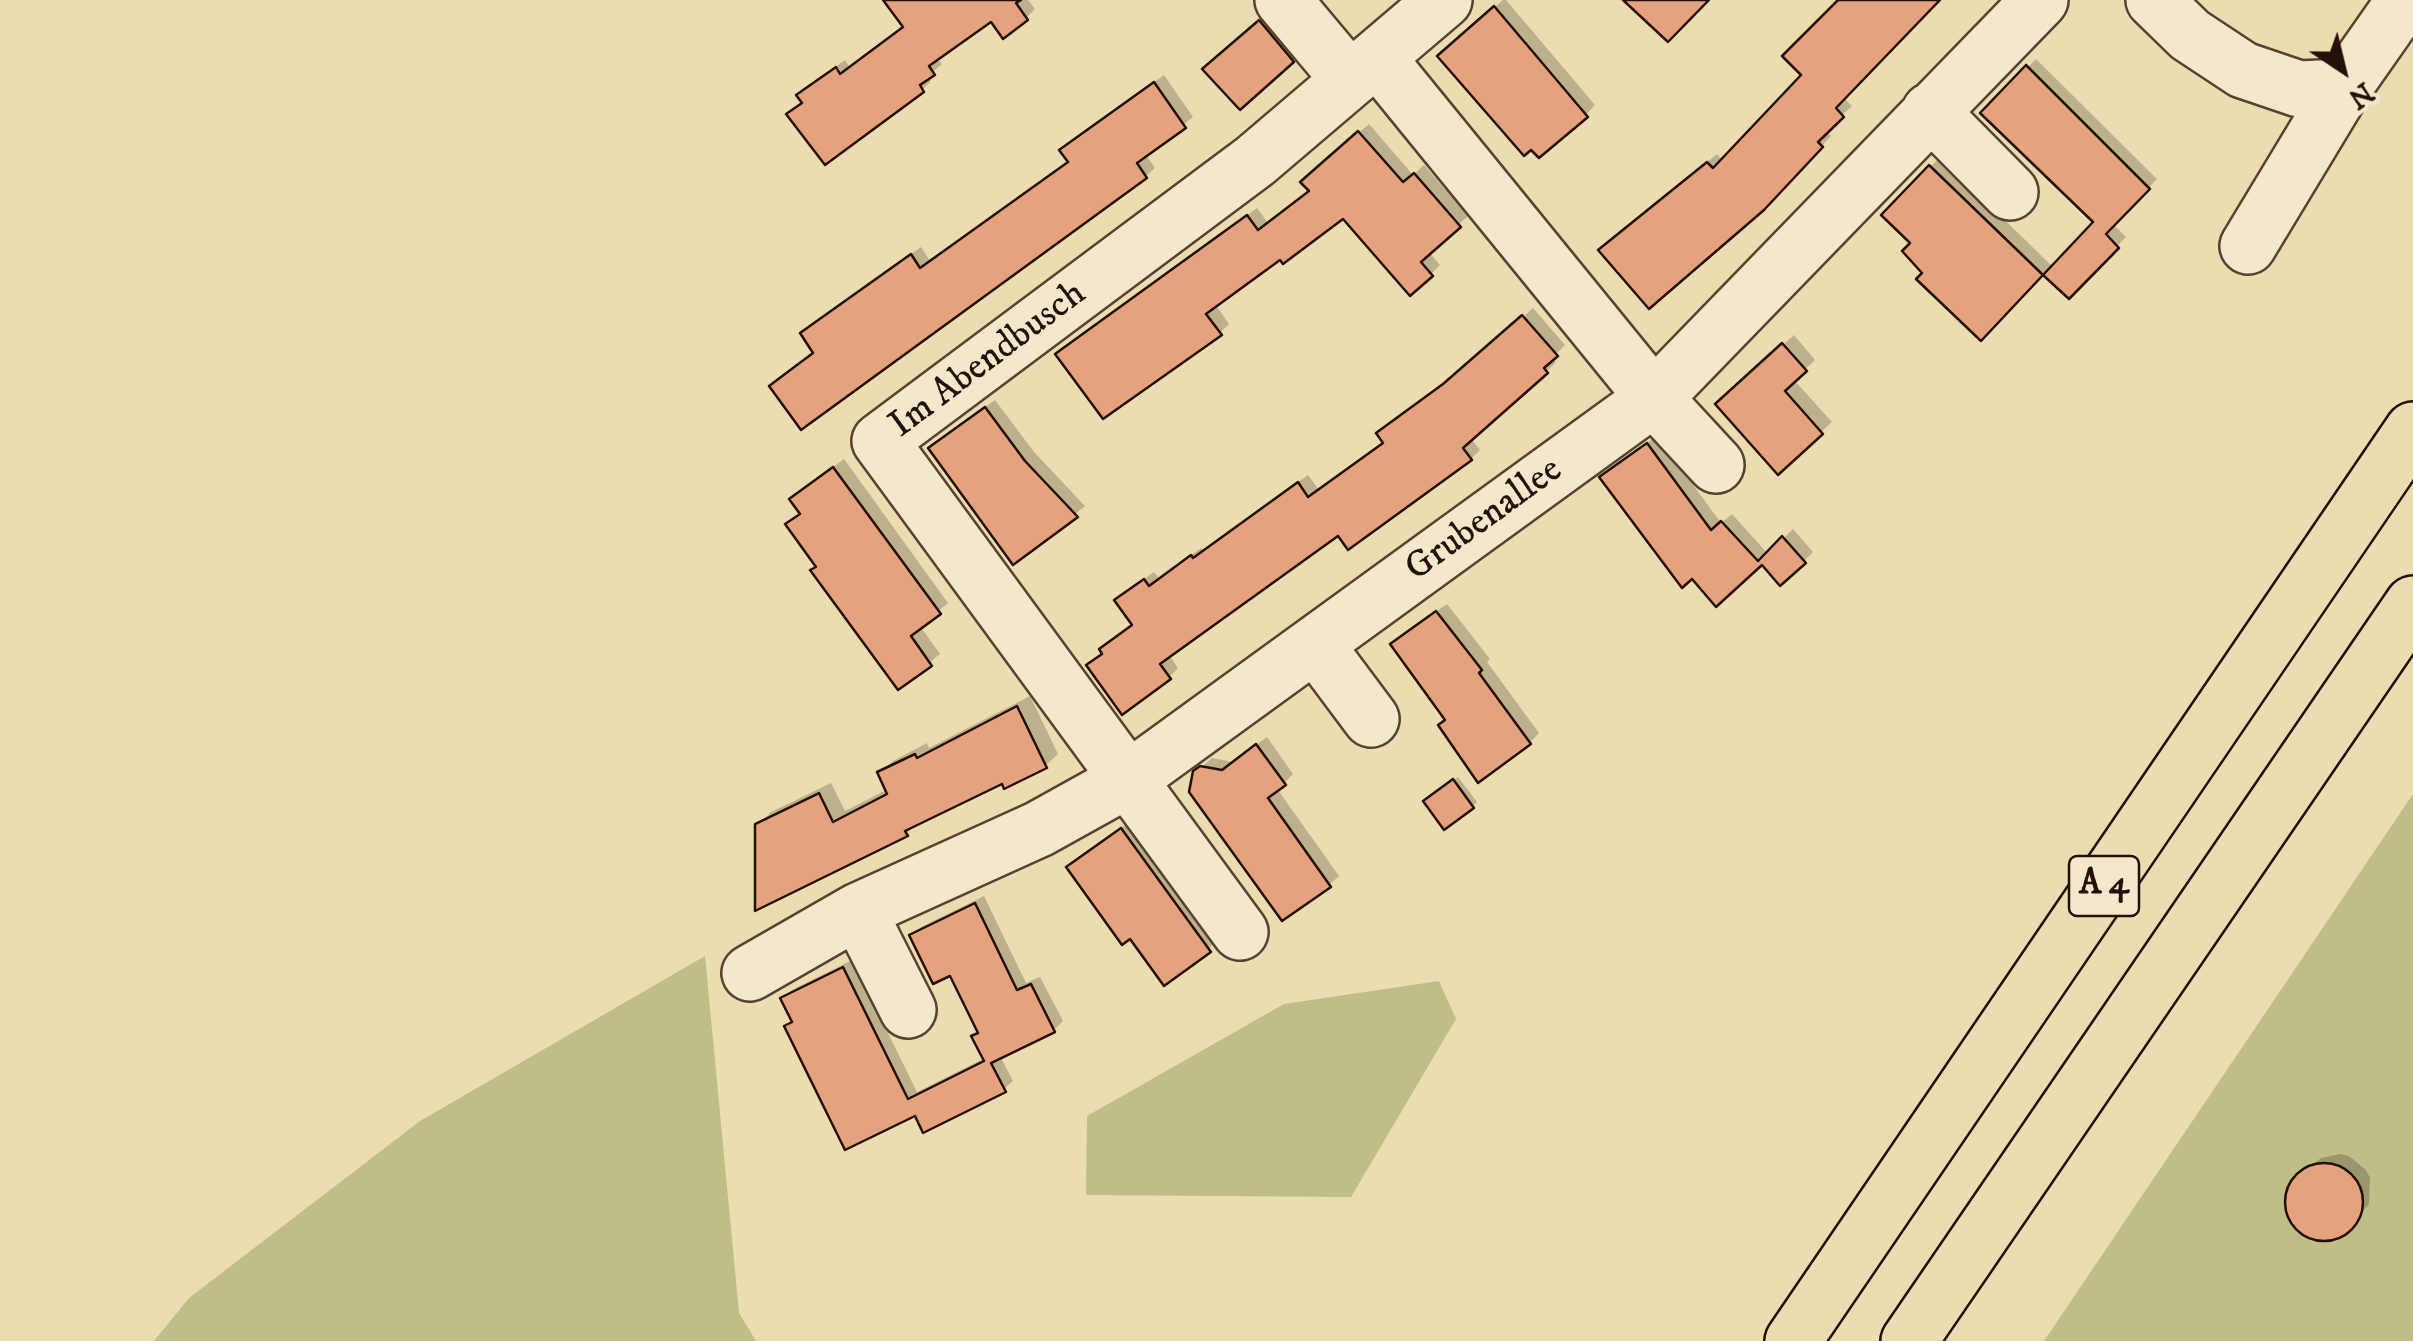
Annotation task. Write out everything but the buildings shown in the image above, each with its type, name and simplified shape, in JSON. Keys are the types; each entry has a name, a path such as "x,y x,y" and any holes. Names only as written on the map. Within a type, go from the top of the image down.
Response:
{"highway":[{"name":"A 4","path":"1794,1341 2413,430"},
{"name":"A 4","path":"1909,1341 2413,604"}],"street":[{"path":"1283,0 1364,70 1716,465"},
{"name":"Im Abendbusch","path":"1129,779 880,442 1256,161 1444,0"},
{"name":"Grubenallee","path":"750,973 858,911 1039,829 1129,779 1654,398 2040,0"},
{"path":"2154,0 2190,35 2243,70 2299,89 2344,87"},
{"path":"2248,246 2344,87 2405,0"},
{"path":"1930,111 2010,192"},
{"path":"1316,644 1371,720"},
{"path":"1129,779 1240,932"},
{"path":"858,911 908,1010"}],"shaded area":[{"path":"2413,794 2413,1341 2044,1341"},
{"path":"705,956 739,1313 756,1341 154,1341 189,1298 420,1121"},
{"path":"1439,981 1456,1019 1351,1197 1086,1195 1087,1116 1284,1004"}]}
